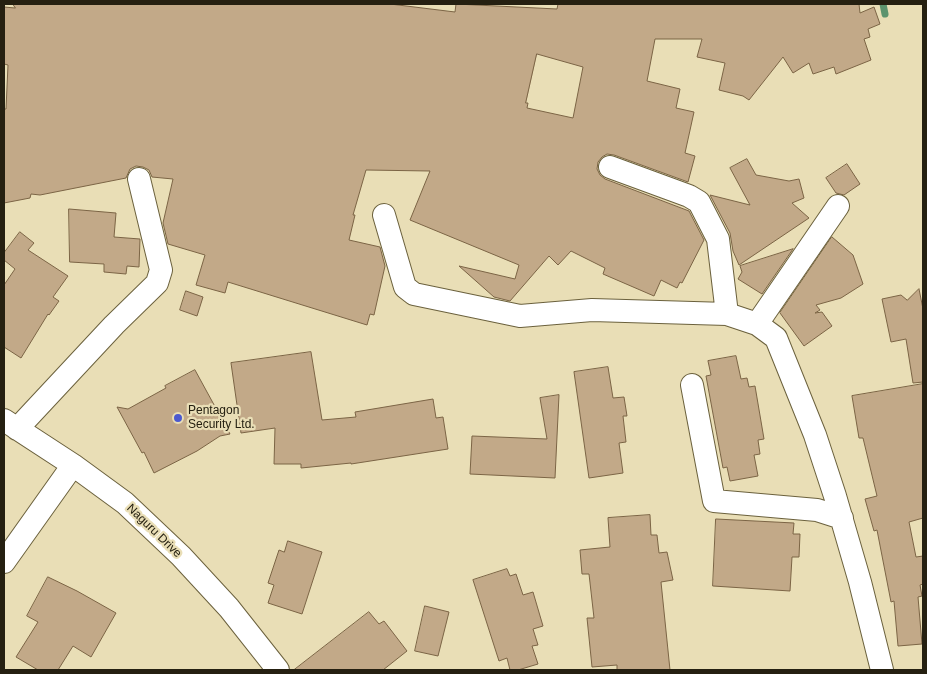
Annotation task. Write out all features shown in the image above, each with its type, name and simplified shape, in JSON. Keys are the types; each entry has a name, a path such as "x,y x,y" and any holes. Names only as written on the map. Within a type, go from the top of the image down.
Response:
{"street":[{"path":"610,167 689,196 699,202 718,239 727,314"},
{"path":"10,424 158,283 161,270 139,179"},
{"path":"757,324 838,206"},
{"path":"384,215 405,287 414,294 520,316 592,310 727,314 757,324 776,338 815,435 842,518 882,670"},
{"path":"692,385 714,501 817,510 842,518"},
{"name":"Naguru Drive","path":"10,424 73,465 125,503 181,556 229,608 278,670"},
{"path":"4,562 73,465"}],"building":[{"path":"13,4 390,4 455,12 456,4 557,9 558,4 859,4 860,13 874,7 880,24 868,29 870,37 864,39 871,60 836,74 834,67 813,74 809,63 793,73 783,57 749,100 743,96 719,90 725,63 697,57 702,39 655,39 647,81 680,89 676,108 694,112 685,153 695,156 688,182 607,154 598,162 597,169 605,179 689,211 704,240 682,283 680,282 677,288 661,280 654,296 603,274 605,268 571,251 558,265 549,256 510,301 494,297 459,266 515,279 519,265 410,220 430,171 366,170 353,215 355,215 349,240 380,247 385,266 374,315 370,314 367,325 228,282 225,293 196,285 205,255 168,244 163,223 173,179 152,177 149,170 143,167 136,166 130,169 126,178 40,195 31,194 30,198 4,203 4,109 6,109 8,65 4,64 4,7 15,8","holes":["537,54 583,67 573,118 527,108 528,103 526,103"]},
{"path":"747,159 756,175 789,181 799,179 804,198 792,203 809,218 739,265 733,251 730,233 710,195 750,205 730,168"},
{"path":"847,164 860,184 844,195 836,193 826,178"},
{"path":"69,209 116,213 114,237 140,239 139,267 127,266 126,274 104,272 104,264 70,262"},
{"path":"20,232 34,243 28,250 68,276 53,297 59,301 48,314 21,358 4,347 4,285 15,269 4,260 4,253"},
{"path":"832,237 853,255 863,284 841,298 816,305 820,310 815,313 822,312 832,326 804,346 780,313"},
{"path":"793,249 762,294 738,279 742,272 740,266"},
{"path":"919,289 923,309 923,382 913,383 906,339 891,342 882,299 901,295 907,300"},
{"path":"186,291 203,297 197,316 180,310"},
{"path":"311,352 322,420 356,417 355,412 433,399 436,418 443,417 448,449 351,464 301,468 301,464 274,464 275,428 241,433 231,363"},
{"path":"736,356 741,379 747,378 749,387 755,386 764,439 758,440 760,454 754,455 758,476 730,481 727,467 723,468 706,376 711,375 708,361"},
{"path":"608,367 613,398 624,397 627,416 623,416 626,442 619,443 623,473 589,478 574,372"},
{"path":"195,370 230,434 220,436 197,451 154,473 144,452 142,453 117,407 128,409"},
{"path":"923,384 923,518 909,522 916,557 923,556 923,584 920,585 922,596 918,597 922,644 898,646 894,601 891,602 877,530 874,531 865,499 877,496 863,438 859,438 852,396"},
{"path":"559,395 555,478 470,474 472,436 547,439 540,398"},
{"path":"650,515 651,535 657,535 659,553 667,552 673,580 661,582 670,670 617,670 617,665 592,667 587,618 594,618 589,574 582,574 580,550 610,547 608,518"},
{"path":"716,519 794,523 793,534 800,534 799,557 792,557 790,591 713,586"},
{"path":"288,541 322,552 302,614 268,603 274,585 268,583 279,550 284,552"},
{"path":"507,569 510,576 516,574 523,595 533,592 543,626 533,629 538,645 532,646 538,664 518,670 510,670 507,658 499,661 473,580"},
{"path":"48,577 116,613 91,657 73,646 58,670 38,670 16,657 38,622 27,616"},
{"path":"425,606 449,612 438,656 415,651"},
{"path":"369,612 379,624 384,621 407,651 383,670 294,670"}],"waterway":[{"path":"883,4 885,14"}],"place":[{"name":"Pentagon Security Ltd.","path":"178,418"}]}
